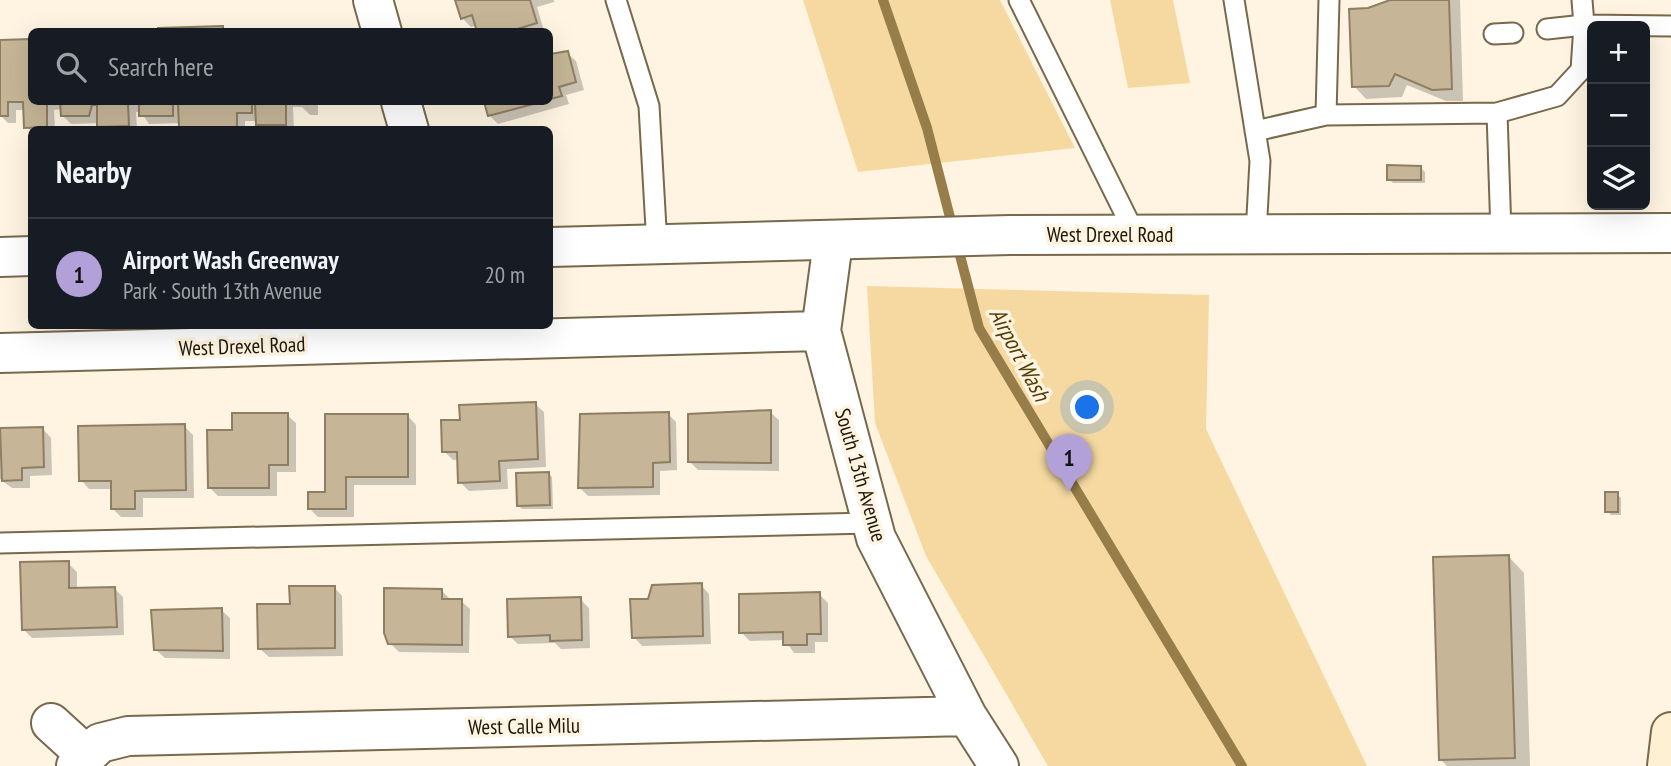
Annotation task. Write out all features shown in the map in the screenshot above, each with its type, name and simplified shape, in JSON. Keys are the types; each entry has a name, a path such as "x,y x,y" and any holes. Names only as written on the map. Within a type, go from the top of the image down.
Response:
{"main road":[{"path":"1667,766 1671,732"}],"street":[{"path":"373,0 381,28"},
{"path":"402,105 408,126"},
{"name":"West Drexel Road","path":"553,247 833,242 1010,235 1671,233"},
{"name":"South 13th Avenue","path":"833,242 821,331 876,538 967,716 999,766"},
{"path":"0,257 28,256"},
{"name":"West Drexel Road","path":"0,353 821,331"},
{"name":"West Calle Milu","path":"81,760 100,743 128,736 967,716"},
{"path":"51,723 81,760"}],"lane":[{"path":"616,0 649,106 657,246"},
{"path":"1019,0 1135,234"},
{"path":"1234,0 1260,161 1256,234"},
{"path":"1326,115 1329,0"},
{"path":"1255,131 1326,115 1497,113 1557,96 1581,70 1584,25 1582,0"},
{"path":"1547,29 1584,25 1671,26"},
{"path":"1497,113 1501,233"},
{"path":"0,543 872,523"}],"shaded area":[{"path":"803,0 1000,0 1075,148 858,172"},
{"path":"1110,0 1173,0 1190,83 1128,88"},
{"path":"867,286 1209,295 1206,429 1367,766 1048,766 926,556 875,423"}],"building":[{"path":"455,0 530,0 537,23 520,28 476,28 472,15 461,19"},
{"path":"1390,0 1449,0 1452,89 1432,90 1395,74 1389,86 1352,87 1349,9 1368,8"},
{"path":"223,26 223,28 158,28"},
{"path":"28,39 28,105 47,105 47,126 24,128 23,102 8,102 8,116 0,116 0,40"},
{"path":"568,51 576,82 559,87 562,96 553,98 553,54"},
{"path":"60,105 92,105 89,116 61,116"},
{"path":"97,105 128,105 129,126 97,126"},
{"path":"139,105 173,105 173,116 139,116"},
{"path":"178,105 252,105 252,113 237,113 237,126 179,126"},
{"path":"255,105 286,105 286,125 256,125"},
{"path":"485,105 530,105 488,116"},
{"path":"1387,165 1421,166 1421,180 1387,180"},
{"path":"536,402 538,459 499,461 500,481 458,483 457,452 442,452 441,420 460,420 459,405"},
{"path":"771,410 771,463 688,462 688,414"},
{"path":"669,412 670,462 653,463 653,487 578,488 580,414"},
{"path":"232,413 288,413 288,465 269,465 269,488 208,488 207,430 232,430"},
{"path":"325,414 408,414 408,477 346,477 346,509 308,509 308,492 325,492"},
{"path":"185,424 186,490 135,491 135,509 111,509 111,481 79,481 78,426"},
{"path":"43,427 44,467 22,468 22,480 2,481 0,428"},
{"path":"549,472 550,505 517,506 516,473"},
{"path":"1605,492 1618,492 1618,512 1605,512"},
{"path":"1509,555 1515,758 1439,760 1433,557"},
{"path":"69,561 69,588 115,587 117,627 22,630 20,562"},
{"path":"702,583 703,636 632,638 630,599 648,599 652,585"},
{"path":"289,586 335,586 335,648 258,649 257,604 290,604"},
{"path":"384,588 442,589 442,599 462,599 462,645 388,644 384,633"},
{"path":"820,592 821,634 807,634 807,645 783,645 783,632 739,633 739,594"},
{"path":"581,597 582,640 550,641 550,635 508,637 507,599"},
{"path":"222,608 223,651 154,650 151,610"}],"waterway":[{"name":"Airport Wash","path":"883,0 927,128 953,229"},
{"name":"Airport Wash","path":"957,244 979,328 1242,766"}],"place":[{"name":"Airport Wash Greenway","path":"1069,492"}]}
